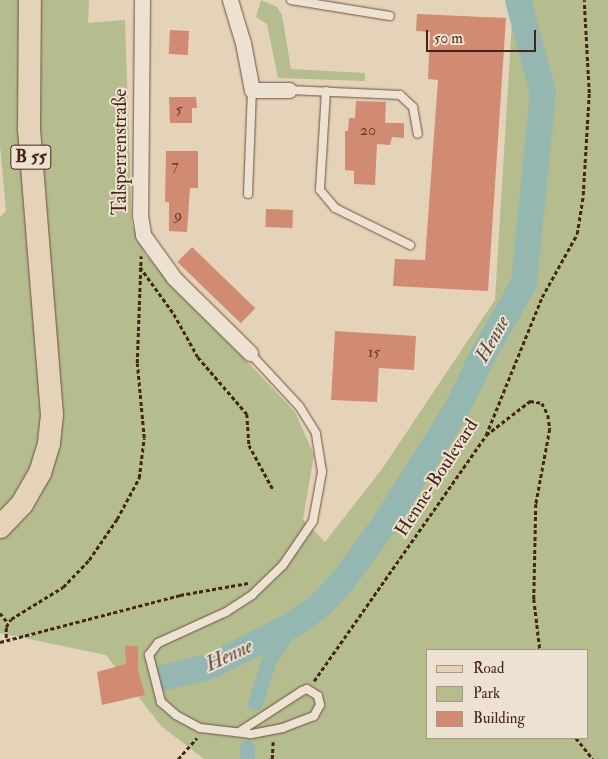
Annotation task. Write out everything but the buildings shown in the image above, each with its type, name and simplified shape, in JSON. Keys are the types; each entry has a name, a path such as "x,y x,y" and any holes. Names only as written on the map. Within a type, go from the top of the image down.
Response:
{"main road":[{"name":"B 55","path":"0,527 22,504 40,473 49,443 52,415 28,111 30,0"}],"street":[{"name":"Talsperrenstraße","path":"142,0 140,215 143,235 174,278 250,353"},
{"path":"230,0 243,43 252,90 289,90"}],"lane":[{"path":"291,0 390,16"},
{"path":"248,194 252,90"},
{"path":"289,90 400,95 413,107 418,134"},
{"path":"326,91 320,190 335,208 410,246"},
{"path":"239,732 308,689 320,700 314,716 270,731 239,732 212,730 189,724 169,710 158,695 150,662 150,650 158,643 232,609 263,585 283,565 309,529 320,492 322,460 316,433 309,419 250,353"}],"path":[{"name":"Henne-Boulevard","path":"308,689 486,434 542,297 570,251 580,221 590,74 584,0"},
{"path":"8,623 50,597 80,570 117,519 139,478 144,438 137,363 139,266 143,235"},
{"path":"139,266 174,314 198,357 247,414 249,445 274,491"},
{"path":"486,434 530,401 542,404 548,415 550,429 538,487 535,531 534,599 540,649"},
{"path":"0,642 6,638 180,595 252,582 263,585"},
{"path":"0,613 8,623 6,638"},
{"path":"270,731 270,742 275,742 272,759"},
{"path":"178,759 197,738"},
{"path":"577,739 593,759"}],"green space":[{"path":"0,0 89,0 88,23 125,20 132,225 146,255 295,412 314,455 303,519 325,542 382,469 495,300 512,21 507,0 608,0 608,759 204,759 161,726 106,655 0,633 0,217 6,211 0,145"},
{"path":"261,0 277,7 282,15 291,69 365,73 365,81 278,78 267,24 256,17"}],"waterway":[{"name":"Henne","path":"163,678 211,666 292,625 318,607 343,581 385,523 457,409 482,357 524,283 543,93 518,0"},
{"name":"Henne","path":"255,703 269,660 292,625"},
{"name":"Henne","path":"247,747 247,759"}]}
